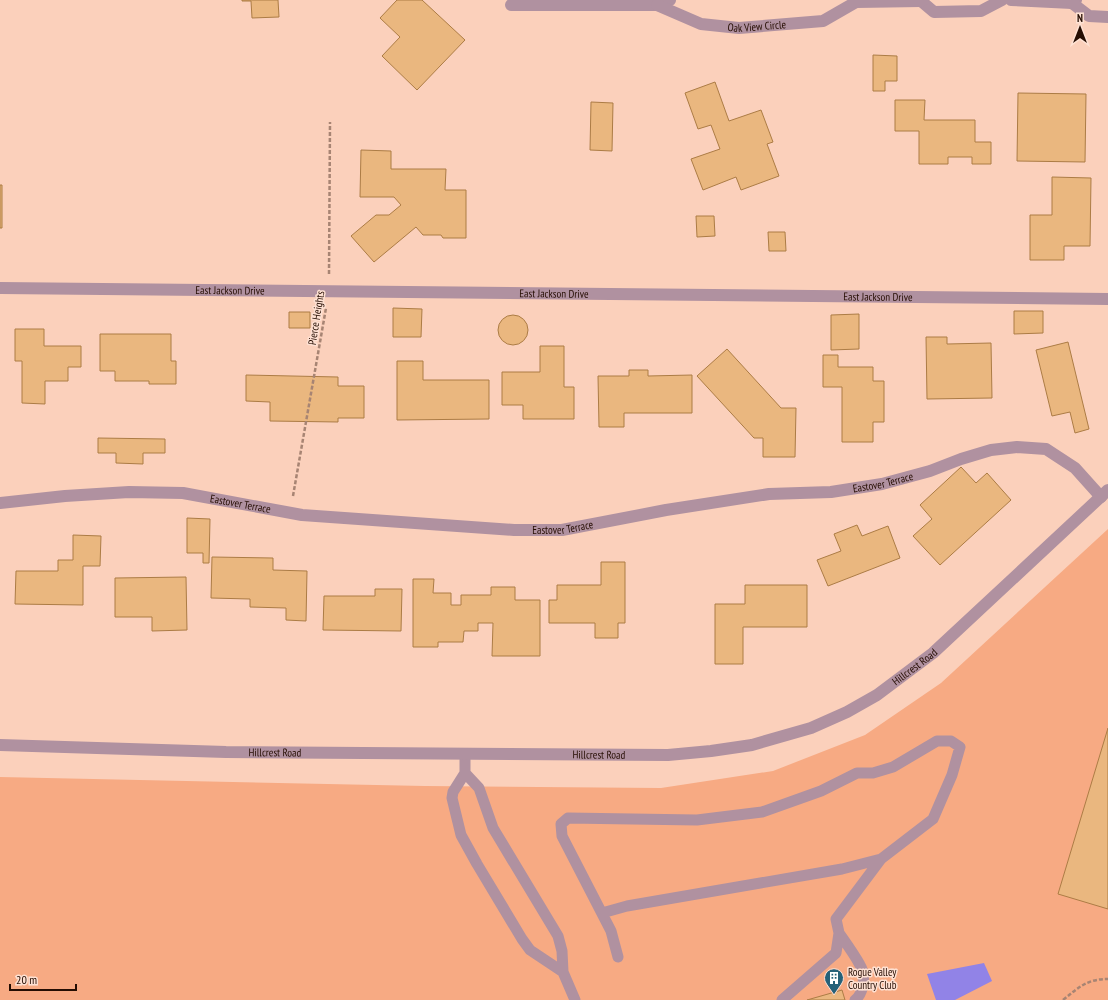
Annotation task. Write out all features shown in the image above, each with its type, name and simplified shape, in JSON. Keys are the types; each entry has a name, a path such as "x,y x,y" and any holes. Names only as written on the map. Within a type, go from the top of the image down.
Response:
{"street":[{"name":"Oak View Circle","path":"511,5 657,5 670,0"},
{"name":"Oak View Circle","path":"657,5 701,24 739,28 823,21 854,1 922,1 934,12 981,11 1002,0"},
{"path":"1011,0 1074,1 1089,16 1108,17"},
{"name":"East Jackson Drive","path":"0,288 1108,299"},
{"name":"Eastover Terrace","path":"0,504 65,496 129,492 183,493 302,515 514,530 562,530 666,510 769,494 831,492 882,484 930,471 990,450 1017,447 1046,449 1074,468 1104,494"},
{"name":"Hillcrest Road","path":"0,745 226,752 668,755 752,745 811,728 847,712 878,695 933,653 1104,494"}],"lane":[{"path":"618,957 611,931 562,836 561,824 568,818 697,820 762,812 821,791 857,773 873,774 892,767 937,741 951,741 960,747 952,775 933,819 881,859 836,919 839,933 836,953 782,1000"},
{"path":"465,754 464,773 453,792 452,798 461,835 476,864 530,950 563,972"},
{"path":"464,773 479,788 493,828 558,936 562,950 563,972 575,1000"},
{"path":"602,912 627,906 842,869 881,859"},
{"path":"839,933 861,966 864,983 859,997 855,1000"}],"path":[{"name":"Pierce Heights","path":"290,513 329,292 330,122"},
{"path":"1064,1000 1084,983 1099,979 1108,979"}],"shaded area":[{"name":"Rogue Valley Country Club","path":"1108,529 1108,1000 0,1000 0,777 425,786 661,788 773,771 865,735 941,683"},
{"path":"984,963 992,981 955,1000 936,1000 927,974"}],"building":[{"path":"242,0 278,0 279,17 252,18 251,1"},
{"path":"397,0 422,0 465,40 417,90 382,56 400,37 380,18"},
{"path":"873,55 897,56 897,81 885,81 885,91 873,91"},
{"path":"715,82 729,121 761,110 773,142 767,144 779,176 741,190 736,177 703,190 691,159 720,149 711,125 698,129 685,93"},
{"path":"1018,93 1086,94 1085,162 1017,161"},
{"path":"895,100 925,100 924,120 975,120 975,142 991,142 991,164 972,164 972,157 948,157 948,164 919,164 919,131 895,131"},
{"path":"591,102 613,103 612,151 590,150"},
{"path":"361,150 391,151 391,169 446,169 445,190 466,190 466,238 443,238 441,235 423,235 416,227 374,262 351,236 376,215 389,215 401,205 394,197 360,197"},
{"path":"1052,177 1091,178 1090,246 1064,246 1064,260 1030,260 1030,215 1052,215"},
{"path":"0,185 2,185 2,228 0,228"},
{"path":"696,216 714,216 715,236 697,237"},
{"path":"768,232 785,232 786,251 769,251"},
{"path":"393,308 422,309 421,337 393,337"},
{"path":"1014,311 1043,311 1043,333 1014,334"},
{"path":"289,312 310,312 310,328 289,328"},
{"path":"859,314 859,349 831,350 831,315"},
{"path":"513,315 524,319 528,330 524,341 513,345 502,341 498,330 502,319"},
{"path":"15,329 44,329 44,346 81,346 81,367 68,367 68,381 45,381 45,404 22,403 22,361 15,361"},
{"path":"100,334 171,334 171,361 176,361 176,384 149,384 149,381 115,381 115,371 100,371"},
{"path":"926,337 947,337 947,344 991,343 992,398 927,399"},
{"path":"1068,342 1089,429 1075,433 1070,412 1052,416 1036,350"},
{"path":"540,346 564,346 564,387 574,387 574,419 523,419 523,405 502,405 502,372 540,372"},
{"path":"727,349 781,408 796,408 795,457 763,457 763,438 754,438 697,376"},
{"path":"823,355 838,355 838,367 873,367 873,381 884,381 884,422 873,422 873,442 842,442 842,387 823,387"},
{"path":"397,361 423,361 423,380 489,380 489,419 397,420"},
{"path":"629,370 648,370 648,376 692,375 692,413 624,413 624,427 599,427 598,376 629,376"},
{"path":"246,375 338,377 338,386 364,386 364,418 338,418 338,422 270,421 270,402 246,401"},
{"path":"98,438 165,439 165,453 143,453 143,464 116,463 116,453 98,453"},
{"path":"961,467 976,483 987,473 1011,500 940,565 913,536 932,519 920,505"},
{"path":"187,518 210,519 209,563 203,563 203,553 187,553"},
{"path":"857,525 862,536 888,526 900,558 828,586 817,560 841,551 834,534"},
{"path":"73,535 101,536 100,566 83,566 83,605 15,604 16,571 58,571 58,560 73,560"},
{"path":"212,557 273,558 273,570 307,571 306,621 286,620 286,608 250,607 250,599 211,598"},
{"path":"601,562 625,562 625,623 618,623 618,638 595,638 595,623 549,623 549,600 557,600 557,585 601,585"},
{"path":"186,577 187,630 152,631 152,617 115,617 115,578"},
{"path":"413,579 434,579 433,593 451,593 451,605 461,605 461,595 491,595 491,587 515,587 515,600 540,600 540,656 492,656 493,623 478,623 478,631 464,631 463,642 438,642 438,647 413,647"},
{"path":"745,585 807,585 807,627 743,627 743,664 715,664 715,604 745,604"},
{"path":"375,589 402,589 401,631 323,630 324,596 375,596"},
{"path":"1108,728 1108,909 1058,894"},
{"name":"Rogue Valley Country Club","path":"842,990 845,1000 807,1000"}],"place":[{"name":"Rogue Valley Country Club","path":"834,995"}]}
